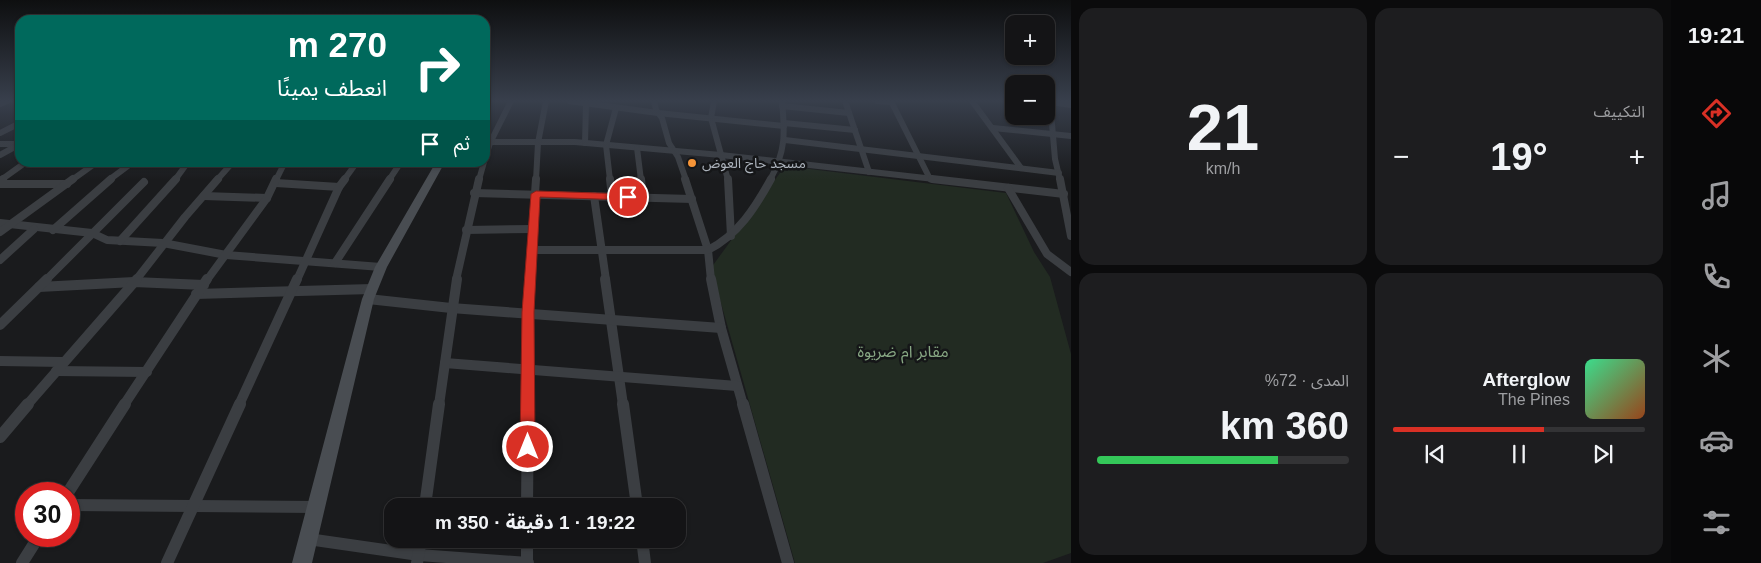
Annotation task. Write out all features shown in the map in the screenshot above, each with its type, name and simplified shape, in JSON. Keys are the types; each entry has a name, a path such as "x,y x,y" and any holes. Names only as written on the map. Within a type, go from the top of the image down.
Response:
{"street":[{"path":"0,133 11,127"},
{"path":"490,139 497,127"},
{"path":"527,498 528,312 538,143 541,127"},
{"path":"585,127 585,143"},
{"path":"611,127 606,144 612,197"},
{"path":"665,127 673,152 677,155 708,250 708,263 721,328 788,563"},
{"path":"713,127 728,180 731,236"},
{"path":"531,250 708,250 731,236 762,195 778,163 785,140 784,127"},
{"path":"816,127 855,130 869,172"},
{"path":"904,127 930,179"},
{"path":"1052,127 1054,159 1064,194 1071,236"},
{"path":"992,128 1071,136"},
{"path":"992,128 1021,168"},
{"path":"785,140 1021,168 1059,174 1071,178"},
{"path":"490,143 606,144 1064,194"},
{"path":"0,144 15,144"},
{"path":"0,155 15,147"},
{"path":"637,148 643,198"},
{"path":"0,182 20,167"},
{"path":"0,232 90,167"},
{"path":"53,230 126,167"},
{"path":"120,241 181,174 185,167"},
{"path":"0,438 134,282 163,243 229,167"},
{"path":"75,482 196,294 267,198 283,167"},
{"path":"167,563 339,187 353,167"},
{"path":"335,263 398,167"},
{"path":"302,563 341,402 370,294 381,267 438,167"},
{"path":"426,498 451,308 474,193 482,167"},
{"path":"0,182 67,184"},
{"path":"0,325 144,182"},
{"path":"276,183 339,187"},
{"path":"1008,188 1047,254 1071,272"},
{"path":"474,193 692,199"},
{"path":"204,196 267,198"},
{"path":"594,196 636,498"},
{"path":"0,224 92,233 107,240 163,243 226,255 381,267"},
{"path":"0,260 34,228"},
{"path":"466,230 533,229"},
{"path":"39,287 134,282 204,285"},
{"path":"196,294 290,292 370,294 451,308 528,312 721,328"},
{"path":"0,361 64,362"},
{"path":"444,363 528,368 737,386"},
{"path":"56,371 147,372"},
{"path":"80,505 316,507"},
{"path":"308,538 418,559 527,563 527,548"},
{"path":"22,563 33,547"},
{"path":"643,548 645,563"}],"green space":[{"name":"مقابر ام ضريوة","path":"785,166 1006,193 1034,252 1050,277 1071,354 1071,553 1043,563 795,563 711,268"}],"place":[{"name":"مسجد حاج العوض","path":"692,163"}],"route":[{"path":"528,447 528,312 536,194 628,197"}]}
